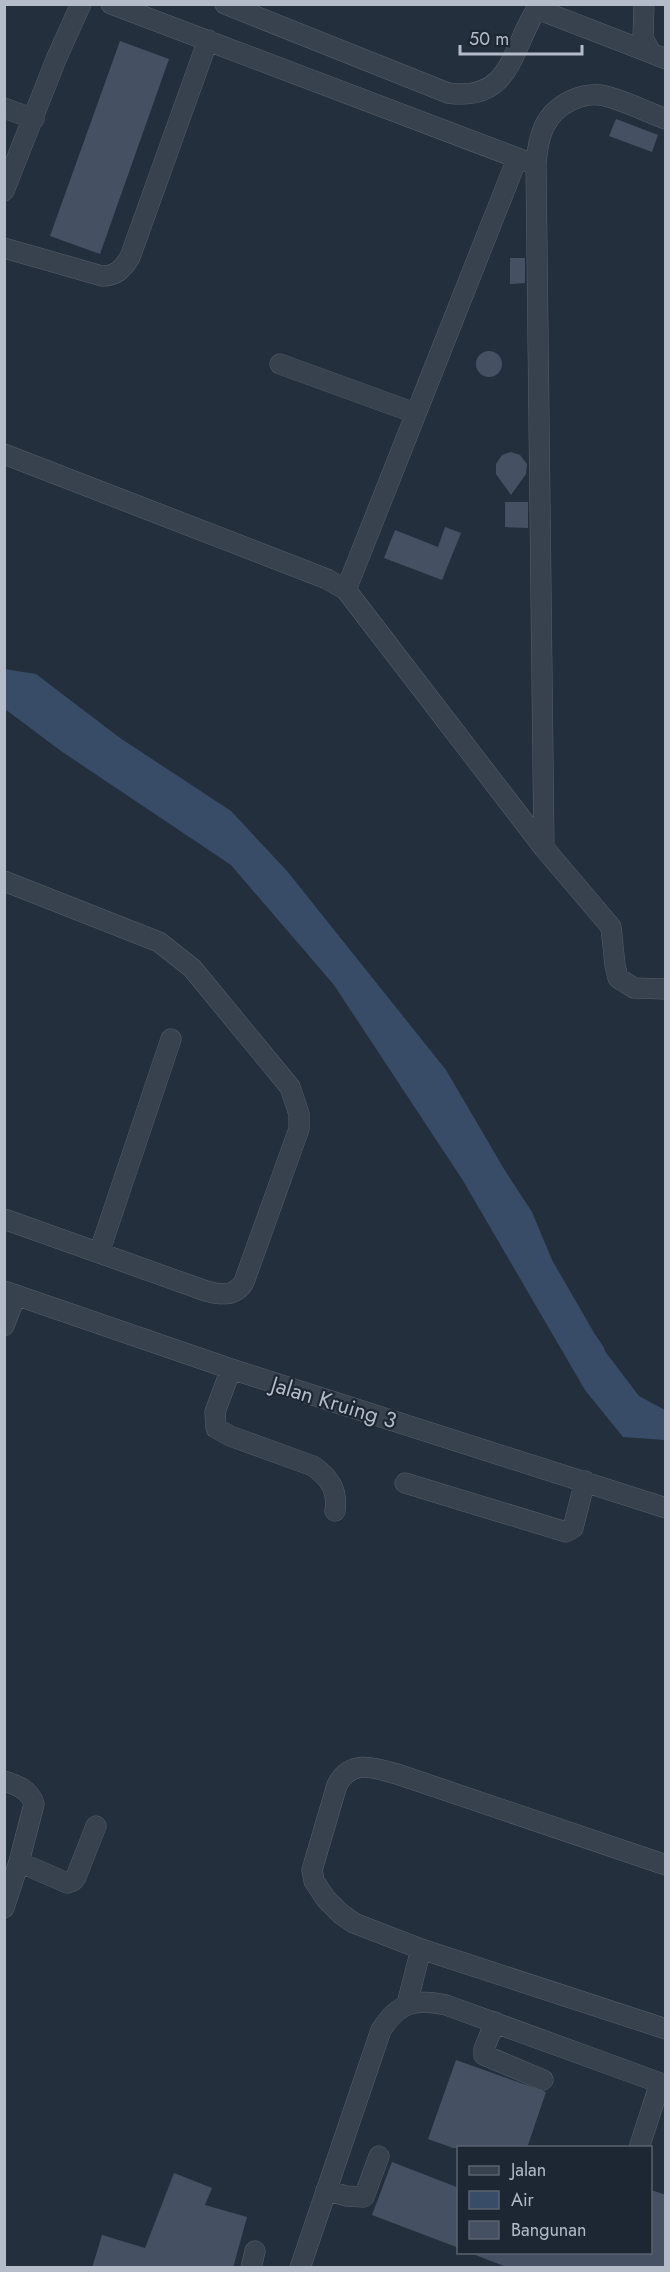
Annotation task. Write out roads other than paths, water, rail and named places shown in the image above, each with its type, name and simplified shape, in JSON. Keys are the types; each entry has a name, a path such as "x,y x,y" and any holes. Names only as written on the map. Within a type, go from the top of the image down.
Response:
{"street":[{"path":"4,191 9,161 33,119 81,4"},
{"path":"111,4 527,162"},
{"path":"225,4 448,93 464,96 492,86 504,75 538,7 658,56"},
{"path":"644,4 644,38 658,56"},
{"path":"4,248 102,276 111,276 123,268 130,257 208,40"},
{"path":"346,590 415,413 543,126 556,109 581,96 602,95 666,119"},
{"path":"4,108 33,119"},
{"path":"527,162 544,848"},
{"path":"280,364 415,413"},
{"path":"4,454 327,579 346,590 544,848 611,927 618,978 634,988 666,989"},
{"path":"4,881 159,942 175,953 192,968 290,1087 299,1114 298,1129 244,1282 238,1290 226,1294 206,1291 4,1219"},
{"path":"99,1252 171,1039"},
{"path":"4,1326 10,1293"},
{"name":"Jalan Kruing 3","path":"10,1293 231,1369 666,1508"},
{"path":"231,1369 215,1412 216,1428 230,1436 313,1466 322,1472 334,1487 337,1499 335,1511"},
{"path":"405,1483 566,1532 573,1528 585,1481"},
{"path":"666,1865 400,1775 358,1767 342,1775 337,1785 312,1869 314,1881 341,1914 354,1923 421,1949 666,2029"},
{"path":"4,1781 27,1791 34,1804 4,1908"},
{"path":"19,1862 67,1883 73,1881 96,1826"},
{"path":"407,2004 421,1949"},
{"path":"300,2268 381,2030 389,2017 398,2008 407,2004 433,2002 495,2022 663,2084 640,2146"},
{"path":"495,2022 484,2049 484,2055 543,2080"},
{"path":"326,2190 353,2197 363,2197 379,2156"}],"water":[{"path":"4,669 36,674 120,738 231,811 287,871 446,1070 532,1212 552,1260 604,1350 639,1396 665,1410 665,1440 623,1437 585,1390 462,1179 334,985 231,865 61,751 5,709"}],"waterway":[{"path":"452,1110 569,1322 591,1353"}]}
